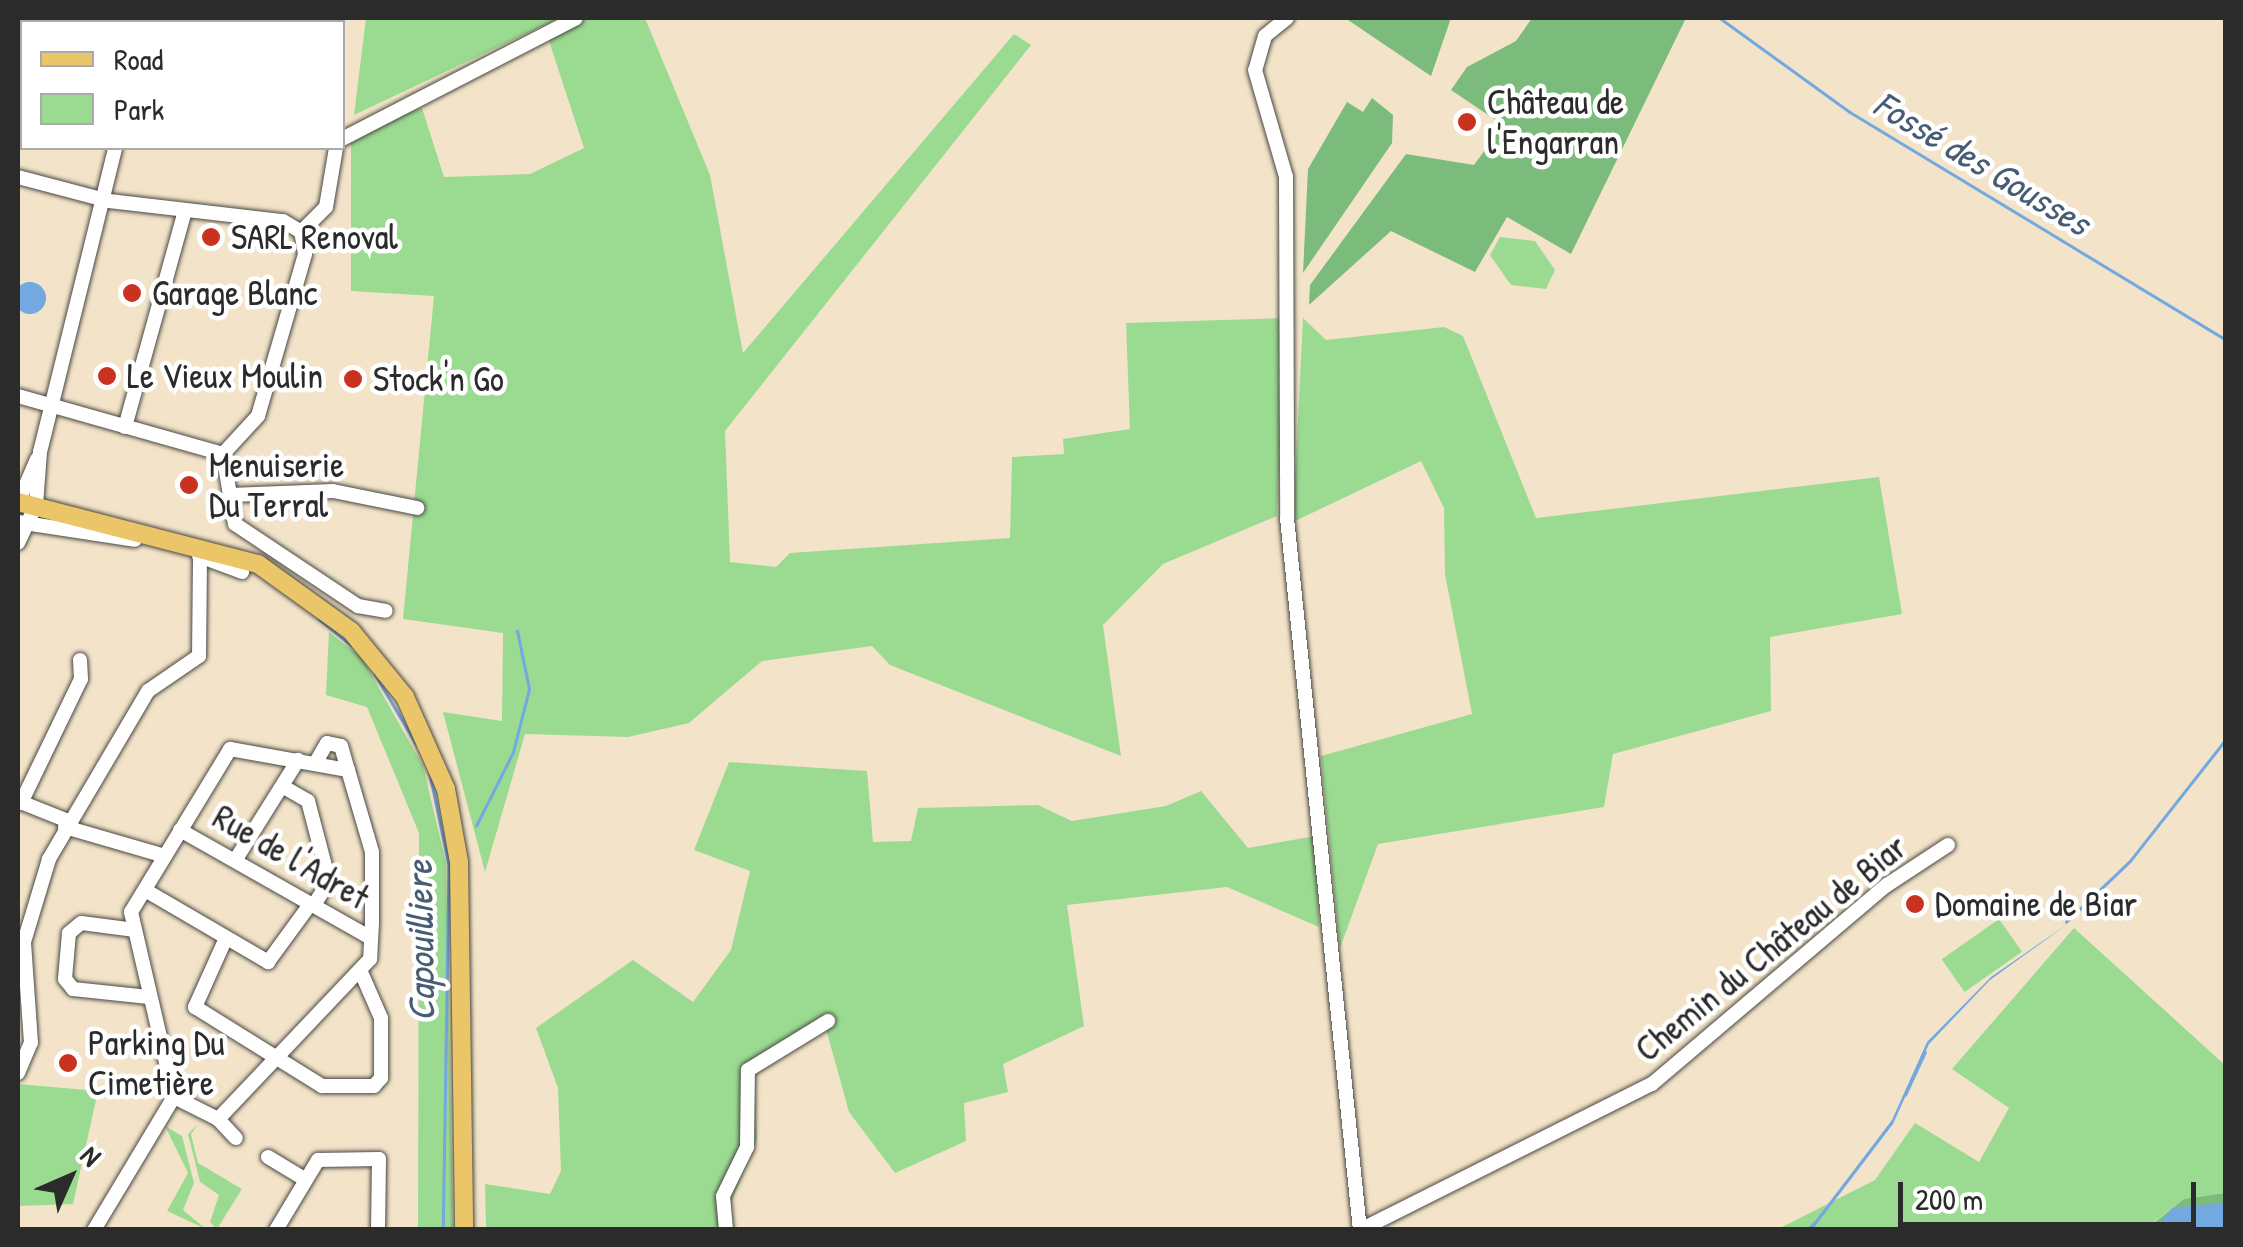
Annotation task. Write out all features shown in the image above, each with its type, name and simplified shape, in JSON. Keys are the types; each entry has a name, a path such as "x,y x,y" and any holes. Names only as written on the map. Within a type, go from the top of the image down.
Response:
{"main road":[{"path":"22,503 223,548 270,570 350,631 405,697 446,789 459,862 464,1230"}],"street":[{"path":"345,137 576,18"},
{"path":"1288,18 1266,36 1255,70 1286,176 1286,518 1361,1229"},
{"path":"18,543 24,524 22,503 40,452 115,150"},
{"path":"301,232 326,207 336,150"},
{"path":"18,177 104,199 283,221 301,232 305,254 258,416 223,454"},
{"path":"125,427 186,210"},
{"path":"18,396 52,402 223,454"},
{"path":"223,454 230,495 242,530 358,606 386,611"},
{"path":"230,495 334,490 417,508"},
{"path":"24,524 200,556 242,572"},
{"path":"18,1074 30,1043 24,942 66,824 148,691 199,656 200,556"},
{"path":"80,660 80,679 20,802 66,824 165,856"},
{"path":"94,1230 174,1098 132,912 223,753 316,762 326,744 341,746 372,852 371,938 360,970 223,1117"},
{"path":"236,859 298,760"},
{"path":"145,890 272,962 328,881 308,801 282,786"},
{"name":"Rue de l'Adret","path":"180,830 371,938"},
{"name":"Chemin du Château de Biar","path":"1361,1229 1652,1084 1888,885 1948,846"},
{"path":"135,930 82,923 69,933 65,979 73,989 149,997"},
{"path":"226,938 195,1007 322,1086 382,1078 382,1018 360,970"},
{"path":"726,1230 722,1196 747,1147 748,1070 828,1020"},
{"path":"174,1098 223,1117 236,1138"},
{"path":"268,1157 306,1180"},
{"path":"276,1230 318,1160 379,1159 378,1230"}],"green space":[{"path":"366,18 559,18 354,115"},
{"path":"586,18 645,18 710,175 743,353 1014,34 1031,45 725,431 730,562 776,567 790,553 1010,538 1012,457 1064,454 1063,439 1130,429 1126,323 1284,318 1277,516 1163,564 1103,625 1121,756 890,665 872,646 762,661 689,723 628,737 525,734 485,872 443,712 502,721 503,633 403,619 434,296 351,291 351,134 422,108 444,177 530,174 584,148 548,38"},
{"path":"1345,18 1451,18 1431,76"},
{"path":"1532,18 1686,18 1571,254 1507,217 1475,272 1391,231 1309,305 1310,285 1406,154 1474,165 1503,125 1451,90 1467,67 1516,41"},
{"path":"1372,98 1393,115 1392,143 1303,273 1308,169 1347,102 1363,112"},
{"path":"1500,237 1535,241 1555,270 1546,289 1511,285 1490,255"},
{"path":"1303,318 1326,340 1444,327 1463,336 1536,518 1879,477 1902,614 1770,637 1771,711 1613,754 1604,807 1378,844 1340,948 1321,756 1472,714 1445,574 1444,508 1421,461 1293,522"},
{"path":"329,632 362,658 423,766 446,863 453,1229 418,1229 419,833 367,707 326,695"},
{"path":"729,762 867,771 873,842 911,841 918,808 1038,805 1072,821 1166,806 1201,791 1248,848 1315,836 1319,927 1227,887 1067,905 1084,1026 1003,1064 1008,1092 964,1103 966,1141 895,1173 849,1112 826,1029 754,1070 757,1139 727,1212 734,1229 486,1229 485,1184 550,1194 561,1171 558,1088 536,1028 633,960 693,1002 731,950 750,871 694,850"},
{"path":"1999,919 2022,952 1965,992 1942,959"},
{"path":"2074,928 2225,1065 2225,1193 2184,1199 2145,1229 1776,1230 1875,1180 1915,1123 1979,1162 2009,1108 1952,1069"},
{"path":"18,1084 98,1091 73,1204 18,1206"},
{"path":"198,1124 191,1134 198,1163 242,1189 217,1229 210,1222 219,1195 200,1182 188,1134"},
{"path":"165,1126 182,1136 194,1183 183,1210 206,1229 167,1211 188,1173"},
{"path":"2225,1193 2225,1229 2145,1230 2184,1199"}],"water":[{"path":"30,282 41,287 46,298 41,309 30,314 19,309 14,298 19,287"},
{"path":"2069,923 1990,980 1929,1044 1893,1124 1813,1229 1809,1229 1892,1120 1927,1042 1991,977"},
{"path":"2225,1203 2225,1229 2156,1229 2172,1208"}],"waterway":[{"name":"Fossé des Gousses","path":"1720,18 1850,112 2226,340"},
{"name":"Capouilliere","path":"319,619 351,645"},
{"name":"Capouilliere","path":"476,826 513,752 529,689 517,631"},
{"name":"Capouilliere","path":"375,674 417,745"},
{"name":"Fossé des Gousses","path":"2066,922 2130,861 2226,739"},
{"name":"Capouilliere","path":"430,774 449,865 443,1230"},
{"name":"Fossé des Gousses","path":"1905,1095 1925,1052"},
{"name":"Fossé des Gousses","path":"1807,1230 1814,1223"}],"place":[{"name":"Château de l'Engarran","path":"1467,122"},
{"name":"SARL Renoval","path":"211,237"},
{"name":"Garage Blanc","path":"132,293"},
{"name":"Le Vieux Moulin","path":"107,376"},
{"name":"Stock'n Go","path":"353,379"},
{"name":"Menuiserie Du Terral","path":"189,485"},
{"name":"Domaine de Biar","path":"1915,904"},
{"name":"Parking Du Cimetière","path":"68,1063"}]}
